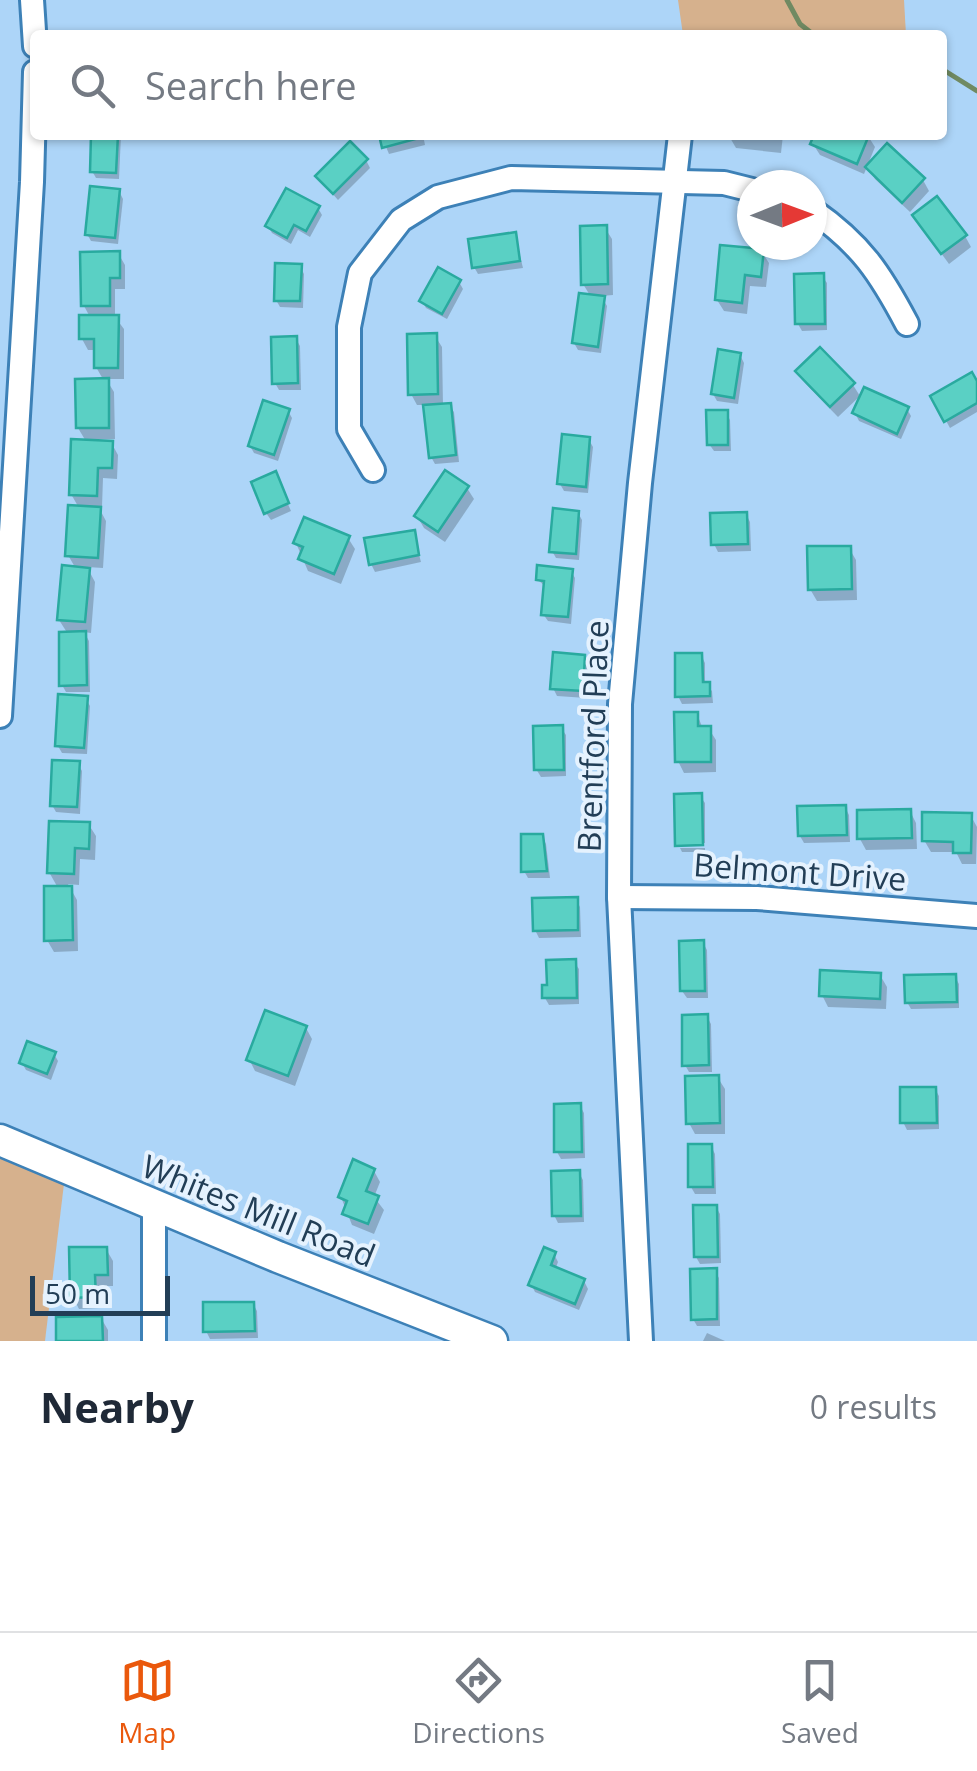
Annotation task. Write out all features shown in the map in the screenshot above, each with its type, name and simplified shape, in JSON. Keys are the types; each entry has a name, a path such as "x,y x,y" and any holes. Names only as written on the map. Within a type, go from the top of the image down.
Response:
{"street":[{"path":"32,0 34,30"},
{"path":"0,716 33,140"},
{"name":"Brentford Place","path":"641,1341 619,897 620,704 640,483 680,140"},
{"path":"373,470 349,429 349,327 360,273 401,220 438,197 511,178 737,187"},
{"path":"827,222 873,263 907,324"},
{"name":"Belmont Drive","path":"619,897 758,898 977,916"},
{"name":"Whites Mill Road","path":"0,1140 492,1341"},
{"path":"154,1205 154,1341"}],"shaded area":[{"path":"678,0 904,0 906,30 682,30"},
{"path":"0,1131 67,1159 45,1341 0,1341"}],"building":[{"path":"91,140 118,140 116,173 90,172"},
{"path":"380,140 412,140 382,148"},
{"path":"812,140 867,140 857,164 810,144"},
{"path":"350,141 368,159 333,194 315,176"},
{"path":"887,143 925,178 902,203 865,167"},
{"path":"90,186 120,189 115,238 85,235"},
{"path":"286,188 320,206 306,231 294,225 287,238 265,226"},
{"path":"937,196 967,235 941,254 912,215"},
{"path":"607,225 608,284 581,285 580,226"},
{"path":"516,232 520,261 472,268 468,239"},
{"path":"720,245 737,247 737,260 763,260 761,277 745,275 742,303 715,300"},
{"path":"120,251 120,278 110,278 110,306 81,306 80,252"},
{"path":"275,263 302,264 300,301 274,301"},
{"path":"438,267 461,280 442,314 419,301"},
{"path":"824,273 825,324 795,324 794,274"},
{"path":"579,293 605,296 598,347 572,343"},
{"path":"79,315 119,315 118,368 94,368 94,339 79,339"},
{"path":"437,333 438,394 408,395 407,334"},
{"path":"297,336 298,383 272,384 271,337"},
{"path":"820,347 855,383 830,407 795,371"},
{"path":"718,349 741,353 734,398 711,394"},
{"path":"972,372 977,381 977,403 944,422 930,396"},
{"path":"109,378 109,428 76,428 75,379"},
{"path":"864,387 909,407 897,434 852,413"},
{"path":"263,400 290,409 274,455 248,446"},
{"path":"451,403 456,455 429,458 423,405"},
{"path":"706,410 728,410 728,445 707,445"},
{"path":"562,434 590,437 586,487 557,484"},
{"path":"71,439 113,441 112,468 98,468 97,496 69,495"},
{"path":"445,470 469,486 438,532 414,516"},
{"path":"276,471 289,503 264,514 251,482"},
{"path":"68,505 101,507 98,558 65,556"},
{"path":"553,508 579,511 576,554 549,552"},
{"path":"747,512 748,544 711,545 710,513"},
{"path":"304,517 350,536 334,574 298,559 303,547 293,543"},
{"path":"415,530 419,555 369,565 364,538"},
{"path":"807,546 851,546 852,589 808,590"},
{"path":"62,565 90,568 85,622 57,620"},
{"path":"537,565 573,569 568,617 541,615 544,581 536,580"},
{"path":"86,631 87,685 59,686 59,632"},
{"path":"553,652 585,655 583,691 550,689"},
{"path":"675,653 702,653 703,682 710,682 710,696 675,697"},
{"path":"58,694 88,696 84,748 55,746"},
{"path":"674,712 698,712 698,726 711,726 711,762 675,762"},
{"path":"563,725 564,770 534,770 533,726"},
{"path":"52,760 80,761 77,807 50,806"},
{"path":"702,793 703,845 675,846 674,794"},
{"path":"846,805 847,835 798,836 797,806"},
{"path":"911,809 912,838 857,839 857,810"},
{"path":"922,812 972,813 971,853 953,853 953,842 922,841"},
{"path":"49,821 90,822 89,849 75,848 74,874 47,873"},
{"path":"521,834 543,834 547,871 521,872"},
{"path":"44,886 72,886 73,940 44,941"},
{"path":"578,897 578,930 533,931 532,898"},
{"path":"704,940 705,991 680,991 679,941"},
{"path":"576,959 577,998 542,998 542,985 547,985 546,960"},
{"path":"820,970 881,973 880,999 819,996"},
{"path":"956,974 957,1002 905,1003 904,975"},
{"path":"265,1010 307,1026 288,1076 246,1060"},
{"path":"708,1014 709,1065 682,1066 682,1015"},
{"path":"27,1041 56,1052 47,1074 19,1063"},
{"path":"719,1075 720,1123 686,1124 685,1076"},
{"path":"900,1087 936,1087 937,1123 900,1123"},
{"path":"581,1103 582,1152 554,1152 554,1104"},
{"path":"688,1144 712,1144 713,1187 688,1187"},
{"path":"353,1159 375,1169 366,1191 379,1196 368,1224 342,1214 347,1201 338,1197"},
{"path":"580,1170 581,1216 552,1216 551,1171"},
{"path":"693,1205 717,1205 718,1257 694,1257"},
{"path":"69,1247 107,1247 108,1275 95,1275 96,1297 70,1298"},
{"path":"544,1247 556,1252 551,1265 585,1279 575,1304 528,1285"},
{"path":"717,1268 717,1319 691,1320 690,1269"},
{"path":"203,1302 254,1302 255,1331 203,1332"},
{"path":"102,1316 103,1341 56,1341 56,1317"}],"waterway":[{"path":"787,0 808,30"},
{"path":"947,72 977,91"}]}
